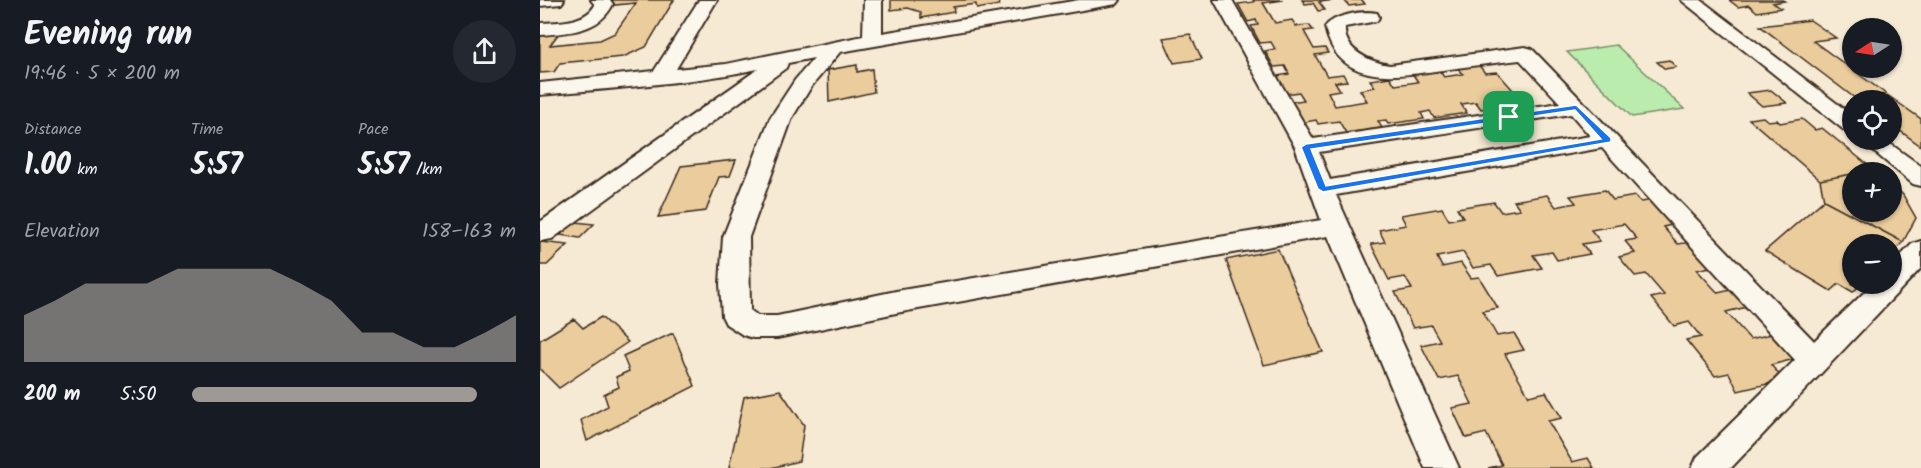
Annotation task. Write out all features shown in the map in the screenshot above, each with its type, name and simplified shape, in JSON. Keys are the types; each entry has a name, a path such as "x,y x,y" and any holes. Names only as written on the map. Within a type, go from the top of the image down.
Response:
{"street":[{"path":"540,1 555,0"},
{"path":"540,29 572,26 592,18 603,9 604,4 600,0"},
{"path":"665,71 708,0"},
{"path":"872,33 873,0"},
{"path":"540,88 665,71 1040,0"},
{"path":"540,78 726,70 833,48 872,33 1111,0"},
{"path":"1223,0 1306,147 1336,226 1442,468"},
{"path":"1690,0 1842,117"},
{"path":"1370,17 1339,23 1334,27 1335,34 1347,54 1358,63 1373,69 1390,71 1526,53 1814,360"},
{"path":"833,48 801,84 781,118 736,237 734,284 736,316 753,327 777,327 896,302 1336,226"},
{"path":"543,233 786,59"},
{"path":"1306,147 1576,107"},
{"path":"1323,189 1608,140"},
{"path":"1884,150 1921,178"},
{"path":"1902,270 1921,251"},
{"path":"1709,468 1878,294"}],"green space":[{"path":"1616,45 1684,109 1632,117 1567,52"}],"building":[{"path":"609,0 674,0 646,47 623,57 560,63 554,72 540,73 540,34 560,32 550,45 600,40 615,33 636,3 605,6"},
{"path":"891,0 998,0 999,5 977,9 976,4 953,7 954,12 921,18 921,12 908,8 891,10"},
{"path":"1253,0 1283,0 1263,3 1275,23 1292,20 1296,26 1309,25 1313,30 1304,31 1314,49 1325,48 1328,53 1315,55 1327,76 1343,74 1347,81 1335,82 1340,90 1328,92 1335,106 1367,101 1360,90 1375,87 1370,80 1390,77 1395,85 1418,82 1412,73 1438,69 1444,77 1463,74 1457,67 1478,64 1485,73 1497,72 1513,90 1503,92 1514,104 1481,109 1476,102 1461,104 1467,113 1434,118 1430,111 1421,113 1424,119 1388,124 1386,120 1378,121 1382,128 1346,133 1339,121 1318,124 1316,120 1300,123 1290,102 1304,100 1299,92 1286,94 1277,76 1289,74 1285,66 1274,67 1265,51 1275,49 1271,42 1260,43 1251,26 1258,25 1256,20 1248,22 1238,4 1254,2"},
{"path":"1302,0 1336,0 1319,2 1325,10 1318,11 1313,3 1305,4"},
{"path":"1344,0 1362,0 1365,4 1349,6"},
{"path":"1729,0 1785,1 1773,3 1781,8 1757,12 1749,5 1738,7"},
{"path":"1810,20 1836,38 1813,41 1842,62 1842,78 1864,78 1880,90 1844,90 1760,26"},
{"path":"1190,34 1202,59 1174,63 1163,38"},
{"path":"1669,60 1676,67 1665,69 1657,62"},
{"path":"857,65 857,72 872,69 874,92 829,102 828,70"},
{"path":"1771,90 1787,103 1762,106 1747,93"},
{"path":"1902,105 1921,119 1921,146 1902,132"},
{"path":"1763,117 1768,121 1777,120 1780,123 1802,119 1815,130 1822,128 1842,144 1842,150 1849,150 1864,162 1842,162 1842,176 1820,180 1749,119"},
{"path":"736,160 730,176 719,177 706,211 658,217 681,166"},
{"path":"1842,176 1842,210 1824,200 1820,180"},
{"path":"1605,190 1613,200 1635,196 1641,202 1654,200 1676,224 1663,227 1678,244 1692,242 1714,266 1697,270 1718,293 1735,289 1751,306 1726,312 1750,339 1776,333 1798,358 1771,365 1784,380 1738,391 1729,373 1715,376 1686,340 1701,337 1689,322 1674,326 1651,298 1664,295 1646,274 1635,276 1619,257 1635,253 1625,241 1637,239 1624,224 1591,230 1600,241 1582,244 1590,254 1557,260 1552,252 1533,255 1542,268 1498,276 1491,265 1473,268 1463,252 1437,257 1442,267 1461,263 1471,278 1479,277 1498,308 1483,311 1497,336 1514,333 1524,350 1505,354 1529,396 1546,392 1562,418 1548,421 1572,462 1588,458 1594,468 1488,468 1502,465 1486,433 1466,438 1452,408 1472,404 1458,376 1439,380 1421,345 1440,341 1431,325 1413,328 1395,292 1412,289 1405,277 1389,280 1371,244 1385,242 1379,230 1406,225 1401,215 1442,208 1449,220 1463,217 1457,208 1494,202 1501,212 1520,209 1514,201 1547,195 1556,207 1576,203 1570,196"},
{"path":"1902,194 1916,218 1903,242 1902,234 1888,234 1865,222 1902,222"},
{"path":"1824,200 1842,210 1842,222 1865,222 1888,234 1842,234 1842,286 1839,284 1831,291 1765,251"},
{"path":"575,222 594,224 580,238 560,235"},
{"path":"540,242 568,245 547,265 540,265"},
{"path":"1278,249 1323,352 1264,365 1226,260"},
{"path":"601,317 628,342 559,388 540,369 540,340 574,319 583,328"},
{"path":"673,333 695,386 587,441 581,420 608,406 604,394 619,387 616,377 629,371 623,356"},
{"path":"780,390 804,425 799,461 771,468 729,468 744,397"}],"route":[{"path":"1576,107 1608,140 1323,189 1306,147 1441,127 1509,117 1576,107"}]}
